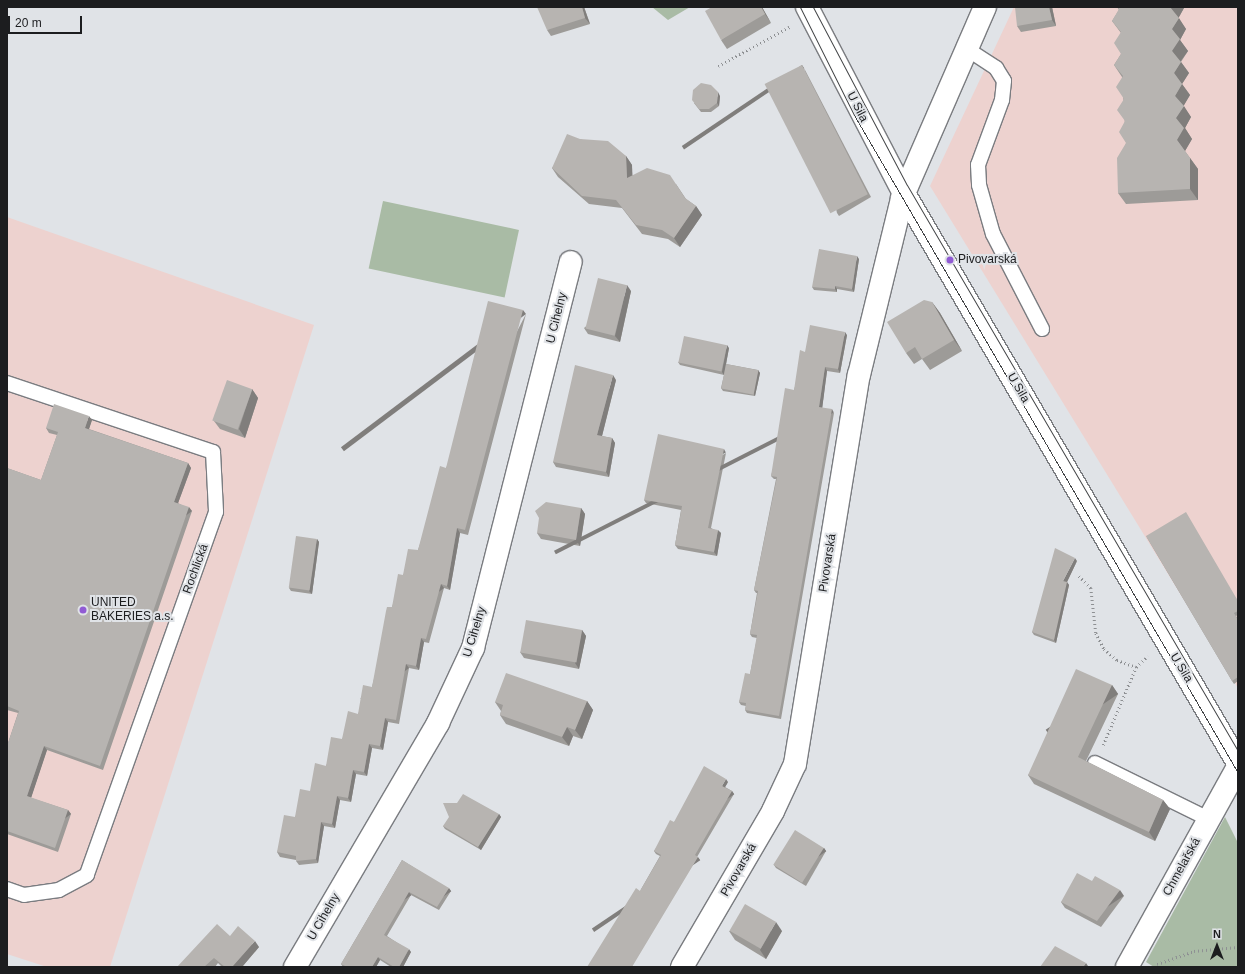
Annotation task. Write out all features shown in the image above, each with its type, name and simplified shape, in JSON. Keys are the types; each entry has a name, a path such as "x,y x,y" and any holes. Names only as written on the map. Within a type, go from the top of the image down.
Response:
{"street":[{"name":"Pivovarská","path":"682,967 773,811 795,764 859,375 905,195 985,7"},
{"name":"U Sila","path":"809,11 905,195 1238,763"},
{"name":"U Cihelny","path":"295,967 438,723 472,648 571,262"},
{"name":"Chmelařská","path":"1127,967 1238,767"}],"lane":[{"path":"967,49 996,68 1004,81 1002,100 978,165 979,185 993,234 1042,330"},
{"name":"Rochlická","path":"7,383 213,452 216,512 87,875 58,890 24,895 7,889"},
{"path":"1095,763 1209,819"}],"path":[{"path":"718,66 809,11"},
{"path":"1079,576 1091,588 1096,633 1104,648 1117,660 1136,667"},
{"path":"1095,763 1136,667 1166,642"},
{"path":"1153,965 1194,951 1238,947"}],"shaded area":[{"path":"1014,7 1238,7 1238,688 930,186"},
{"path":"7,217 314,325 110,967 47,967 7,954"}],"green space":[{"path":"652,7 690,7 668,20"},
{"path":"383,201 519,230 505,297 369,268"},
{"path":"1225,817 1238,843 1238,967 1154,967 1146,962"}],"building":[{"path":"537,7 582,7 585,18 547,30"},
{"path":"712,7 761,7 765,14 721,40 705,11"},
{"path":"1015,7 1049,7 1052,20 1017,26"},
{"path":"1118,7 1170,7 1179,18 1172,29 1180,39 1172,51 1181,62 1174,73 1182,84 1175,96 1184,106 1176,118 1184,128 1177,140 1190,158 1190,189 1118,193 1117,158 1126,143 1119,132 1125,121 1117,110 1124,99 1116,87 1123,76 1114,65 1121,54 1114,43 1121,32 1112,21 1119,9"},
{"path":"802,65 868,194 830,213 765,84"},
{"path":"701,83 711,85 718,92 717,103 709,109 699,109 692,100 693,90"},
{"path":"567,134 580,139 608,141 626,156 627,178 647,168 670,175 685,198 696,206 674,238 662,230 636,225 616,200 582,196 552,168"},
{"path":"819,249 857,256 852,289 835,286 835,289 812,287"},
{"path":"598,278 627,285 615,336 585,328"},
{"path":"924,300 932,302 954,340 922,359 915,347 906,353 887,322"},
{"path":"488,301 523,310 465,530 457,528 447,586 441,584 426,639 421,638 416,666 406,664 396,720 385,718 380,746 369,744 364,772 353,770 348,798 337,796 332,824 321,822 316,859 296,861 296,856 277,852 284,815 295,817 300,789 310,791 315,763 326,766 331,737 342,739 348,711 358,714 363,685 372,687 387,607 392,607 398,574 403,575 408,549 418,550 440,466 446,468"},
{"path":"810,325 845,332 838,369 825,367 819,407 832,409 779,716 745,710 746,703 739,702 745,673 750,674 757,635 750,634 758,591 754,590 777,477 771,476 785,388 794,390 800,350 805,352"},
{"path":"684,336 727,345 721,372 678,362"},
{"path":"726,364 758,370 754,395 721,389"},
{"path":"575,365 613,375 597,435 612,438 606,472 553,462"},
{"path":"227,380 252,389 238,430 212,420"},
{"name":"UNITED BAKERIES a.s.","path":"54,404 89,416 85,428 188,463 174,502 189,507 100,766 44,746 27,796 68,810 55,848 7,831 7,746 19,711 7,706 7,468 41,480 58,432 46,428"},
{"path":"658,434 724,449 708,528 718,530 714,552 675,545 682,506 644,500"},
{"path":"546,502 581,508 576,540 537,533 539,518 535,511"},
{"path":"1186,512 1238,601 1238,611 1234,613 1238,620 1238,677 1232,681 1146,536"},
{"path":"296,536 317,539 310,590 289,587"},
{"path":"1055,548 1075,558 1063,581 1067,582 1054,640 1032,632"},
{"path":"526,620 582,630 576,662 520,652"},
{"path":"1076,669 1112,685 1078,757 1163,800 1149,832 1028,775"},
{"path":"506,673 587,701 575,730 567,727 562,737 500,715 503,705 495,702"},
{"path":"704,766 726,779 722,786 732,791 695,855 698,857 632,967 587,967 636,888 640,891 661,855 654,851 670,820 674,822"},
{"path":"463,794 499,814 478,847 443,826 449,817 443,803 457,803"},
{"path":"795,830 824,848 802,883 773,865"},
{"path":"402,860 449,888 437,907 409,892 384,935 409,949 399,967 394,967 378,957 372,967 347,967 341,964"},
{"path":"1077,873 1092,881 1095,876 1120,890 1097,921 1061,902"},
{"path":"745,904 776,922 761,949 730,931"},
{"path":"217,924 230,936 238,926 255,941 232,967 225,967 214,958 204,967 177,967"},
{"path":"1055,946 1086,963 1083,967 1040,967"}],"tram line":[{"path":"800,7 854,115 1238,773"},
{"path":"813,7 907,185 1238,751"}],"place":[{"name":"Pivovarská","path":"950,260"},
{"name":"UNITED BAKERIES a.s.","path":"83,610"}]}
